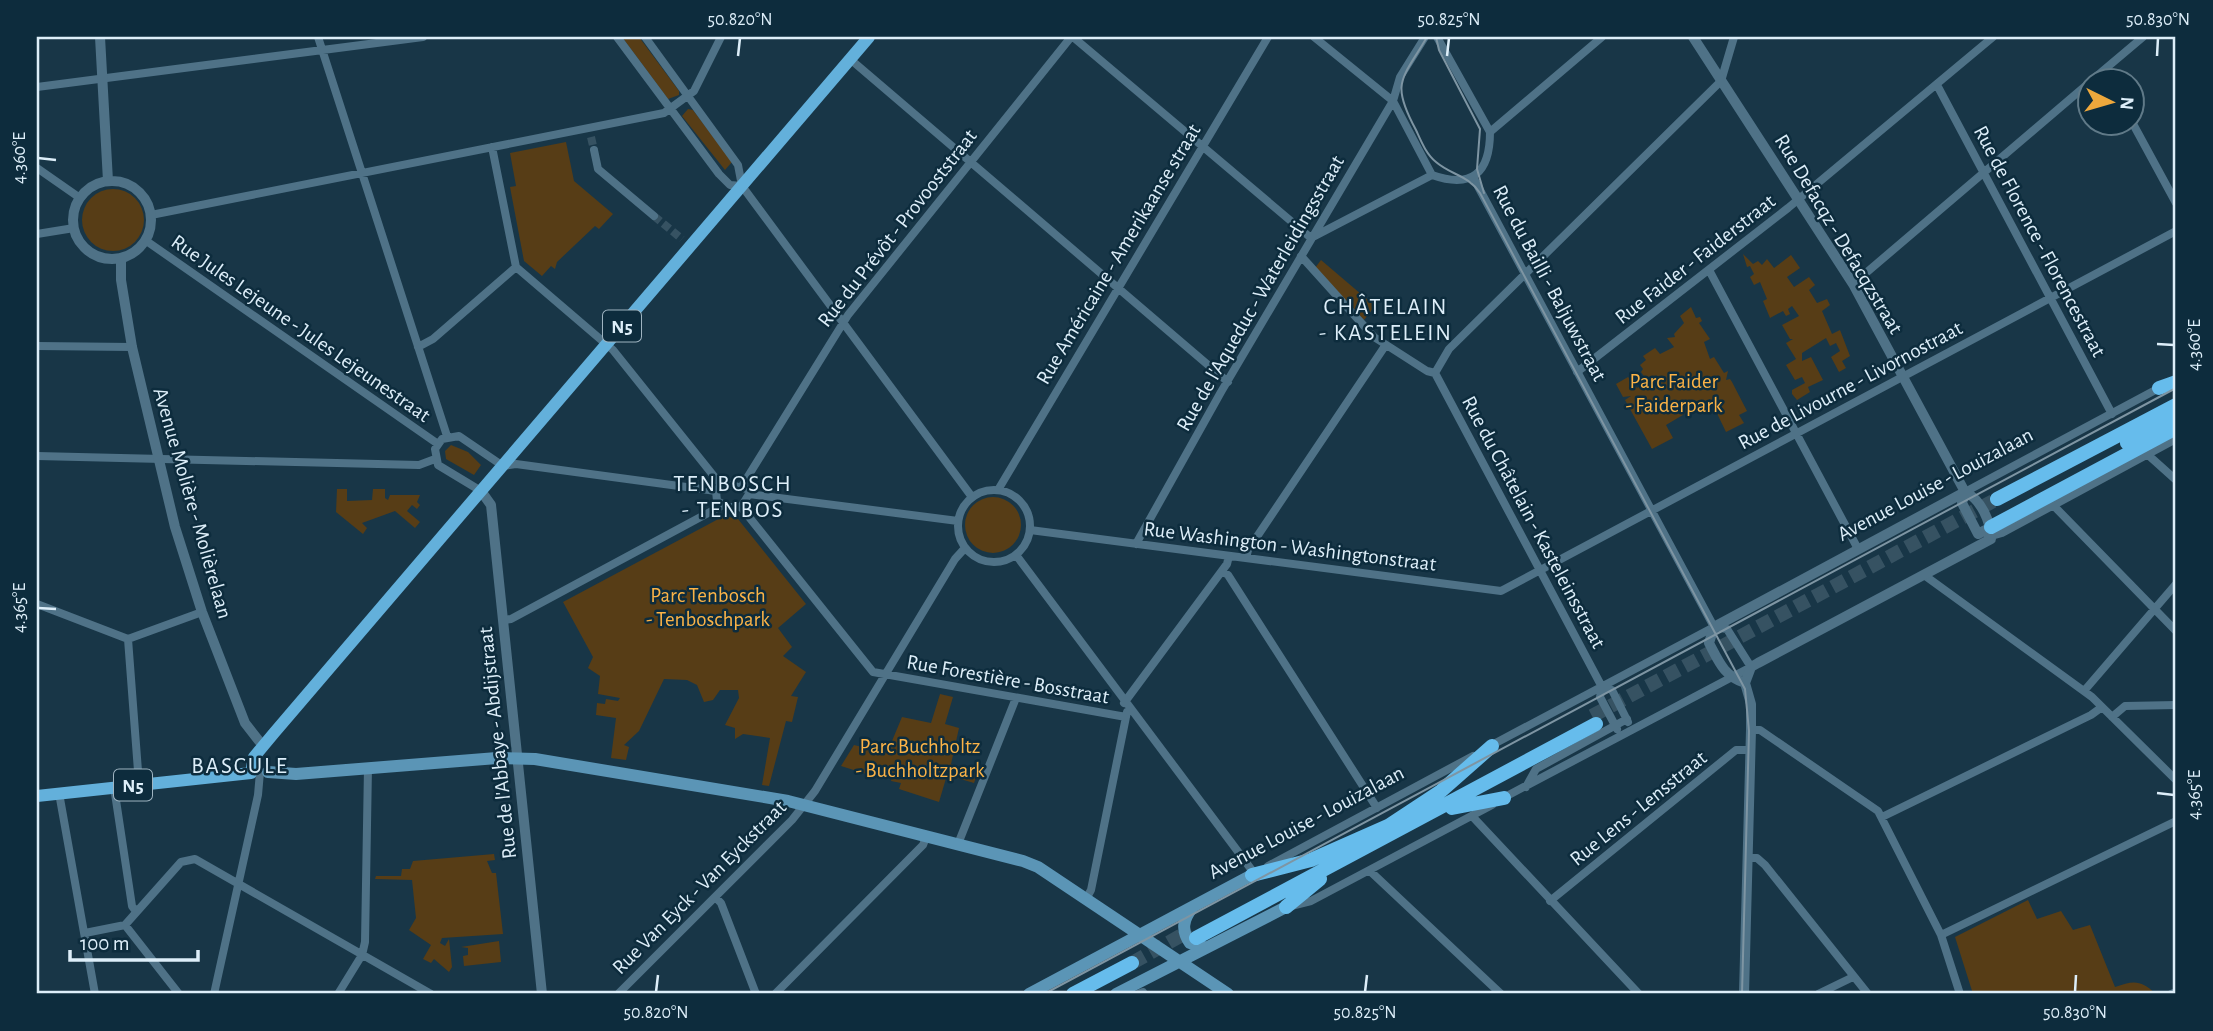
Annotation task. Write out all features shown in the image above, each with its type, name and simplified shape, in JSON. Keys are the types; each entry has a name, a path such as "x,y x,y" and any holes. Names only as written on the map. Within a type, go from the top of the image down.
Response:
{"highway":[{"path":"2159,388 2176,380"},
{"name":"Avenue Louise - Louizalaan","path":"2176,405 1999,504 2176,417"},
{"path":"1986,533 2176,428"},
{"name":"Avenue Louise - Louizalaan","path":"1594,720 1421,819 1197,938 1388,826 1594,720"},
{"path":"1252,874 1311,860 1388,826 1441,791 1492,746"},
{"path":"1421,819 1471,803 1504,798"},
{"path":"1286,907 1354,855"},
{"path":"1073,994 1134,966 1091,994"}],"main road":[{"name":"N5","path":"37,796 260,772 254,757 263,746 607,344 686,243 742,186 869,37"},
{"path":"260,772 296,769 304,772 516,759 622,772 804,804 1038,867 1228,994"},
{"name":"Avenue Louise - Louizalaan","path":"1029,994 1252,874"},
{"name":"Avenue Louise - Louizalaan","path":"1116,994 1179,962 1197,938 1286,907"},
{"path":"1192,908 1185,919 1185,932 1190,943 1197,938"}],"street":[{"path":"100,37 108,181"},
{"path":"318,37 447,436"},
{"path":"37,87 423,37"},
{"path":"617,37 721,177 730,185 742,186"},
{"path":"645,37 738,164 742,173 742,186 972,497"},
{"path":"151,215 664,113 694,91 721,37"},
{"path":"1072,37 1311,238 1432,175 1458,181 1473,177 1488,159 1490,132 1437,37"},
{"name":"Rue du Prévôt - Provooststraat","path":"742,486 843,322 1072,37"},
{"name":"Rue Américaine - Amerikaanse straat","path":"998,490 1268,37"},
{"path":"1314,37 1393,101 1432,175"},
{"name":"Rue de l'Aqueduc - Waterleidingsstraat","path":"1136,544 1138,536 1393,101 1400,77 1424,37"},
{"path":"1490,132 1602,37"},
{"name":"Rue Defacqz - Defacqzstraat","path":"1693,37 1853,284 1965,492 1975,497 1986,533"},
{"path":"1301,256 1385,346 1435,373 1449,349 1721,81 1734,37"},
{"name":"Rue Faider - Faiderstraat","path":"1577,372 1797,200 1993,37"},
{"path":"2109,66 2143,37"},
{"path":"850,59 1228,382"},
{"name":"Rue de Florence - Florencestraat","path":"1937,85 2112,414"},
{"path":"1853,284 2076,94"},
{"path":"589,127 591,137"},
{"path":"2140,136 2176,203"},
{"path":"492,147 516,267 607,344 719,488 717,501 723,505 741,507 873,672 884,675"},
{"path":"594,150 598,169 654,216"},
{"path":"37,168 80,198"},
{"name":"Rue du Bailli - Baljuwstraat","path":"1473,177 1714,627"},
{"path":"108,181 128,184 139,191 151,215 145,240 135,251 121,258 94,254 81,243 74,228 75,209 80,198 90,188 108,181"},
{"path":"37,234 74,228"},
{"name":"Rue de Livourne - Livornostraat","path":"1541,571 2176,231"},
{"name":"Rue Jules Lejeune - Jules Lejeunestraat","path":"145,240 438,444"},
{"name":"Avenue Molière - Molièrelaan","path":"121,258 121,280 132,347 157,459 202,612 247,729 263,746"},
{"path":"418,347 433,339 516,267"},
{"path":"1709,270 1858,549"},
{"path":"37,346 132,347"},
{"path":"1246,558 1248,550 1385,346"},
{"name":"Rue du Châtelain - Kasteleinsstraat","path":"1435,373 1602,687"},
{"name":"Avenue Louise - Louizalaan","path":"1252,874 2159,388"},
{"path":"481,491 438,465 435,459 438,444 447,436 459,436 503,466 516,464 719,488 742,486 749,494 958,522"},
{"name":"Avenue Louise - Louizalaan","path":"1286,907 1307,903 1370,871 1924,575 1986,533 2053,505 2176,439"},
{"path":"2147,454 2176,480"},
{"path":"37,456 419,465 435,459"},
{"path":"998,490 1020,500 1028,514 1030,530 1025,544 1016,555 998,562 988,562 965,548 958,531 958,522 960,512 972,497 998,490"},
{"name":"Rue de l'Abbaye - Abdijstraat","path":"481,491 491,505 542,994"},
{"path":"741,507 749,494"},
{"path":"504,620 723,505"},
{"path":"2053,505 2176,631"},
{"name":"Rue Washington - Washingtonstraat","path":"1030,530 1501,591 1541,571"},
{"path":"804,804 955,559 965,548"},
{"path":"1016,555 1126,710 1252,874"},
{"path":"1086,899 1091,890 1126,710 1222,571 1229,556"},
{"path":"1222,571 1228,575 1377,808"},
{"path":"1924,575 2084,691 2176,780"},
{"path":"2084,691 2176,584"},
{"path":"37,604 128,639 202,612"},
{"path":"1744,994 1751,750 1751,704 1745,683 1751,667 1727,629 1714,627 1709,643 1731,678 1745,683"},
{"path":"128,639 139,784"},
{"name":"Rue Forestière - Bosstraat","path":"884,675 1016,698 1126,710"},
{"path":"1620,736 1600,697 1602,687 1612,690 1632,730"},
{"path":"958,844 1016,698"},
{"path":"1607,710 1619,703"},
{"path":"2112,717 2125,706 2176,705"},
{"path":"1882,817 2091,715 2102,707"},
{"name":"Avenue Louise - Louizalaan","path":"1526,787 1536,769 1627,719"},
{"path":"1751,730 1765,733 1878,811 1941,935 1960,994"},
{"name":"Rue Lens - Lensstraat","path":"1550,901 1736,750 1751,750"},
{"path":"338,994 362,955 365,942 368,767"},
{"path":"214,994 239,885 260,772"},
{"path":"114,787 135,910"},
{"path":"60,793 95,994"},
{"name":"Rue Van Eyck - Van Eyckstraat","path":"618,994 804,804"},
{"path":"1472,816 1639,994"},
{"path":"1941,935 2176,821"},
{"path":"775,994 923,845 927,835"},
{"path":"1748,858 1757,858 1765,865 1868,994"},
{"path":"85,933 125,925 135,910 185,859 195,859 431,994"},
{"path":"1370,871 1501,994"},
{"path":"715,897 721,903 756,994"},
{"path":"125,925 179,994"},
{"path":"1818,994 1853,977"},
{"path":"2171,994 2176,992"}],"green space":[{"path":"622,37 639,37 679,91 679,95 668,99"},
{"path":"688,109 693,110 732,162 725,170 682,116"},
{"path":"566,142 574,181 613,214 599,229 595,226 557,262 555,269 551,266 542,276 524,261 510,187 516,186 510,153"},
{"path":"107,189 119,189 135,198 142,208 142,232 135,242 119,251 107,251 96,246 87,237 82,226 82,214 87,203 96,194"},
{"path":"1743,254 1753,264 1758,261 1762,265 1767,259 1774,268 1791,255 1800,268 1787,277 1794,287 1809,277 1815,285 1809,290 1817,303 1827,299 1830,305 1822,311 1832,334 1840,330 1850,356 1842,361 1846,368 1839,372 1831,357 1840,351 1836,343 1830,346 1826,338 1802,353 1802,361 1811,357 1823,380 1808,387 1810,392 1797,400 1792,390 1805,383 1802,377 1795,380 1786,365 1796,359 1786,343 1793,339 1790,339 1782,325 1799,316 1792,306 1788,309 1790,314 1786,316 1783,311 1770,318 1763,301 1767,299 1760,282 1754,285 1750,277 1754,274 1750,266 1747,267"},
{"path":"1321,260 1375,306 1364,320 1315,268"},
{"name":"Parc Faider - Faiderpark","path":"1691,307 1696,318 1700,317 1702,321 1699,323 1710,339 1704,342 1710,359 1714,357 1724,373 1728,371 1726,380 1730,379 1747,411 1739,415 1744,423 1726,432 1710,399 1666,425 1673,438 1652,449 1625,400 1631,396 1623,397 1616,384 1628,377 1637,388 1648,382 1641,372 1643,369 1640,365 1646,360 1643,356 1655,348 1660,354 1674,347 1667,338 1675,337 1674,334 1684,323 1680,316"},
{"path":"451,445 468,452 481,465 474,475 446,459 445,451"},
{"path":"337,489 347,489 347,501 372,500 373,489 385,489 385,498 388,500 390,495 420,495 417,509 412,505 407,511 420,522 415,528 395,511 362,523 367,528 363,534 336,512"},
{"path":"993,497 1004,499 1013,505 1019,514 1019,536 1013,545 1004,551 993,553 982,551 973,545 967,536 965,525 967,514 973,505 982,499"},
{"name":"Parc Tenbosch - Tenboschpark","path":"724,516 738,519 806,604 778,628 792,647 783,656 806,672 791,696 798,697 792,722 786,721 769,786 762,785 770,738 743,734 735,739 735,728 725,725 739,698 738,690 720,690 713,700 704,702 697,685 687,680 664,679 639,731 624,745 629,747 626,760 611,758 616,718 596,715 597,703 605,704 606,699 618,701 620,698 598,694 600,676 588,668 593,657 563,602"},
{"name":"Parc Buchholtz - Buchholtzpark","path":"940,694 953,697 945,724 959,728 951,764 977,774 974,783 947,775 939,802 899,789 901,783 891,781 893,773 882,770 879,778 841,766 854,745 887,753 902,717 931,723"},
{"path":"494,854 495,860 487,861 492,873 496,873 503,934 442,938 440,943 445,946 449,939 452,967 449,972 434,959 431,963 423,959 431,945 409,930 416,918 412,880 375,879 376,876 401,876 402,869 410,869 413,861"},
{"path":"2028,900 2037,919 2061,911 2073,930 2090,925 2115,987 2137,983 2156,994 1973,994 1955,937"},
{"path":"499,941 501,962 464,966 463,956 468,955 468,948 461,947"}],"tunnel":[{"path":"591,137 594,150"},
{"path":"654,216 682,239"},
{"path":"1592,716 1997,499"},
{"path":"1132,963 1191,930"}],"tram line":[{"path":"1427,37 1406,73 1401,91 1408,114 1422,143 1436,162 1470,182 1480,193 1745,689 1749,731 1742,994"},
{"path":"1436,37 1439,50 1480,129 1477,169 1484,193"},
{"path":"1044,994 2176,388"}],"district":[{"name":"CHÂTELAIN - KASTELEIN","path":"1386,319"},
{"name":"TENBOSCH - TENBOS","path":"733,496"},
{"name":"BASCULE","path":"240,765"}]}
